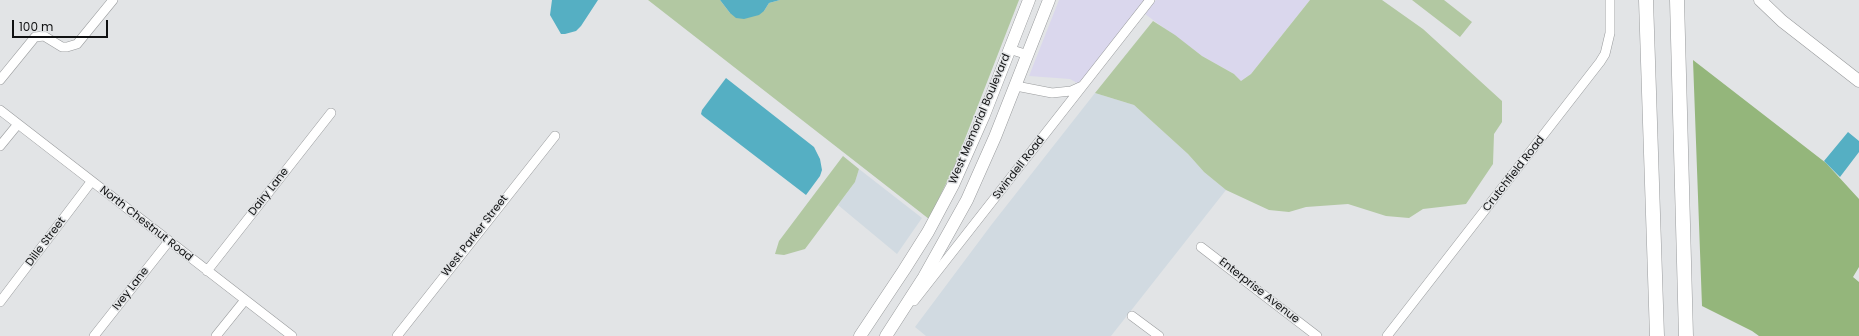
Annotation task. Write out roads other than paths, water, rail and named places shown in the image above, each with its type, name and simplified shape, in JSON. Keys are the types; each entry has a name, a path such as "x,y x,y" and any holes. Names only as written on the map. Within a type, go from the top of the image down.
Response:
{"highway":[{"path":"1646,0 1657,336"},
{"path":"1677,0 1686,336"}],"main road":[{"name":"West Memorial Boulevard","path":"860,336 892,290 928,232 963,163 984,115 1029,0"},
{"name":"West Memorial Boulevard","path":"886,336 924,277 967,200 1016,86 1049,0"},
{"path":"1760,0 1782,21 1859,81"},
{"path":"984,115 999,96 1016,86"}],"street":[{"path":"0,80 35,37 44,36 62,46 67,47 77,44 113,0"},
{"name":"Swindell Road","path":"886,336 1150,0"},
{"name":"Crutchfield Road","path":"1387,336 1600,62 1605,54 1609,38 1610,0"},
{"path":"1009,49 1028,55"},
{"path":"1016,86 1052,93 1071,91 1083,86"},
{"path":"1052,93 1062,100 1063,111"},
{"name":"North Chestnut Road","path":"0,110 91,182 292,336"},
{"name":"Dairy Lane","path":"207,270 331,112"},
{"path":"0,146 18,124"},
{"name":"West Parker Street","path":"397,336 555,136"},
{"name":"Dille Street","path":"0,302 91,182"},
{"name":"Ivey Lane","path":"94,336 169,241"},
{"name":"Enterprise Avenue","path":"1202,247 1317,336"},
{"path":"216,336 245,300"},
{"path":"1132,316 1158,336"}],"water":[{"path":"552,0 598,0 576,31 561,34 550,15"},
{"path":"720,0 780,0 769,3 764,11 759,15 744,19 736,18"},
{"path":"726,78 814,147 820,159 822,170 820,176 806,195 701,114 702,110"},
{"path":"1848,132 1859,141 1859,152 1840,177 1824,161"}]}
